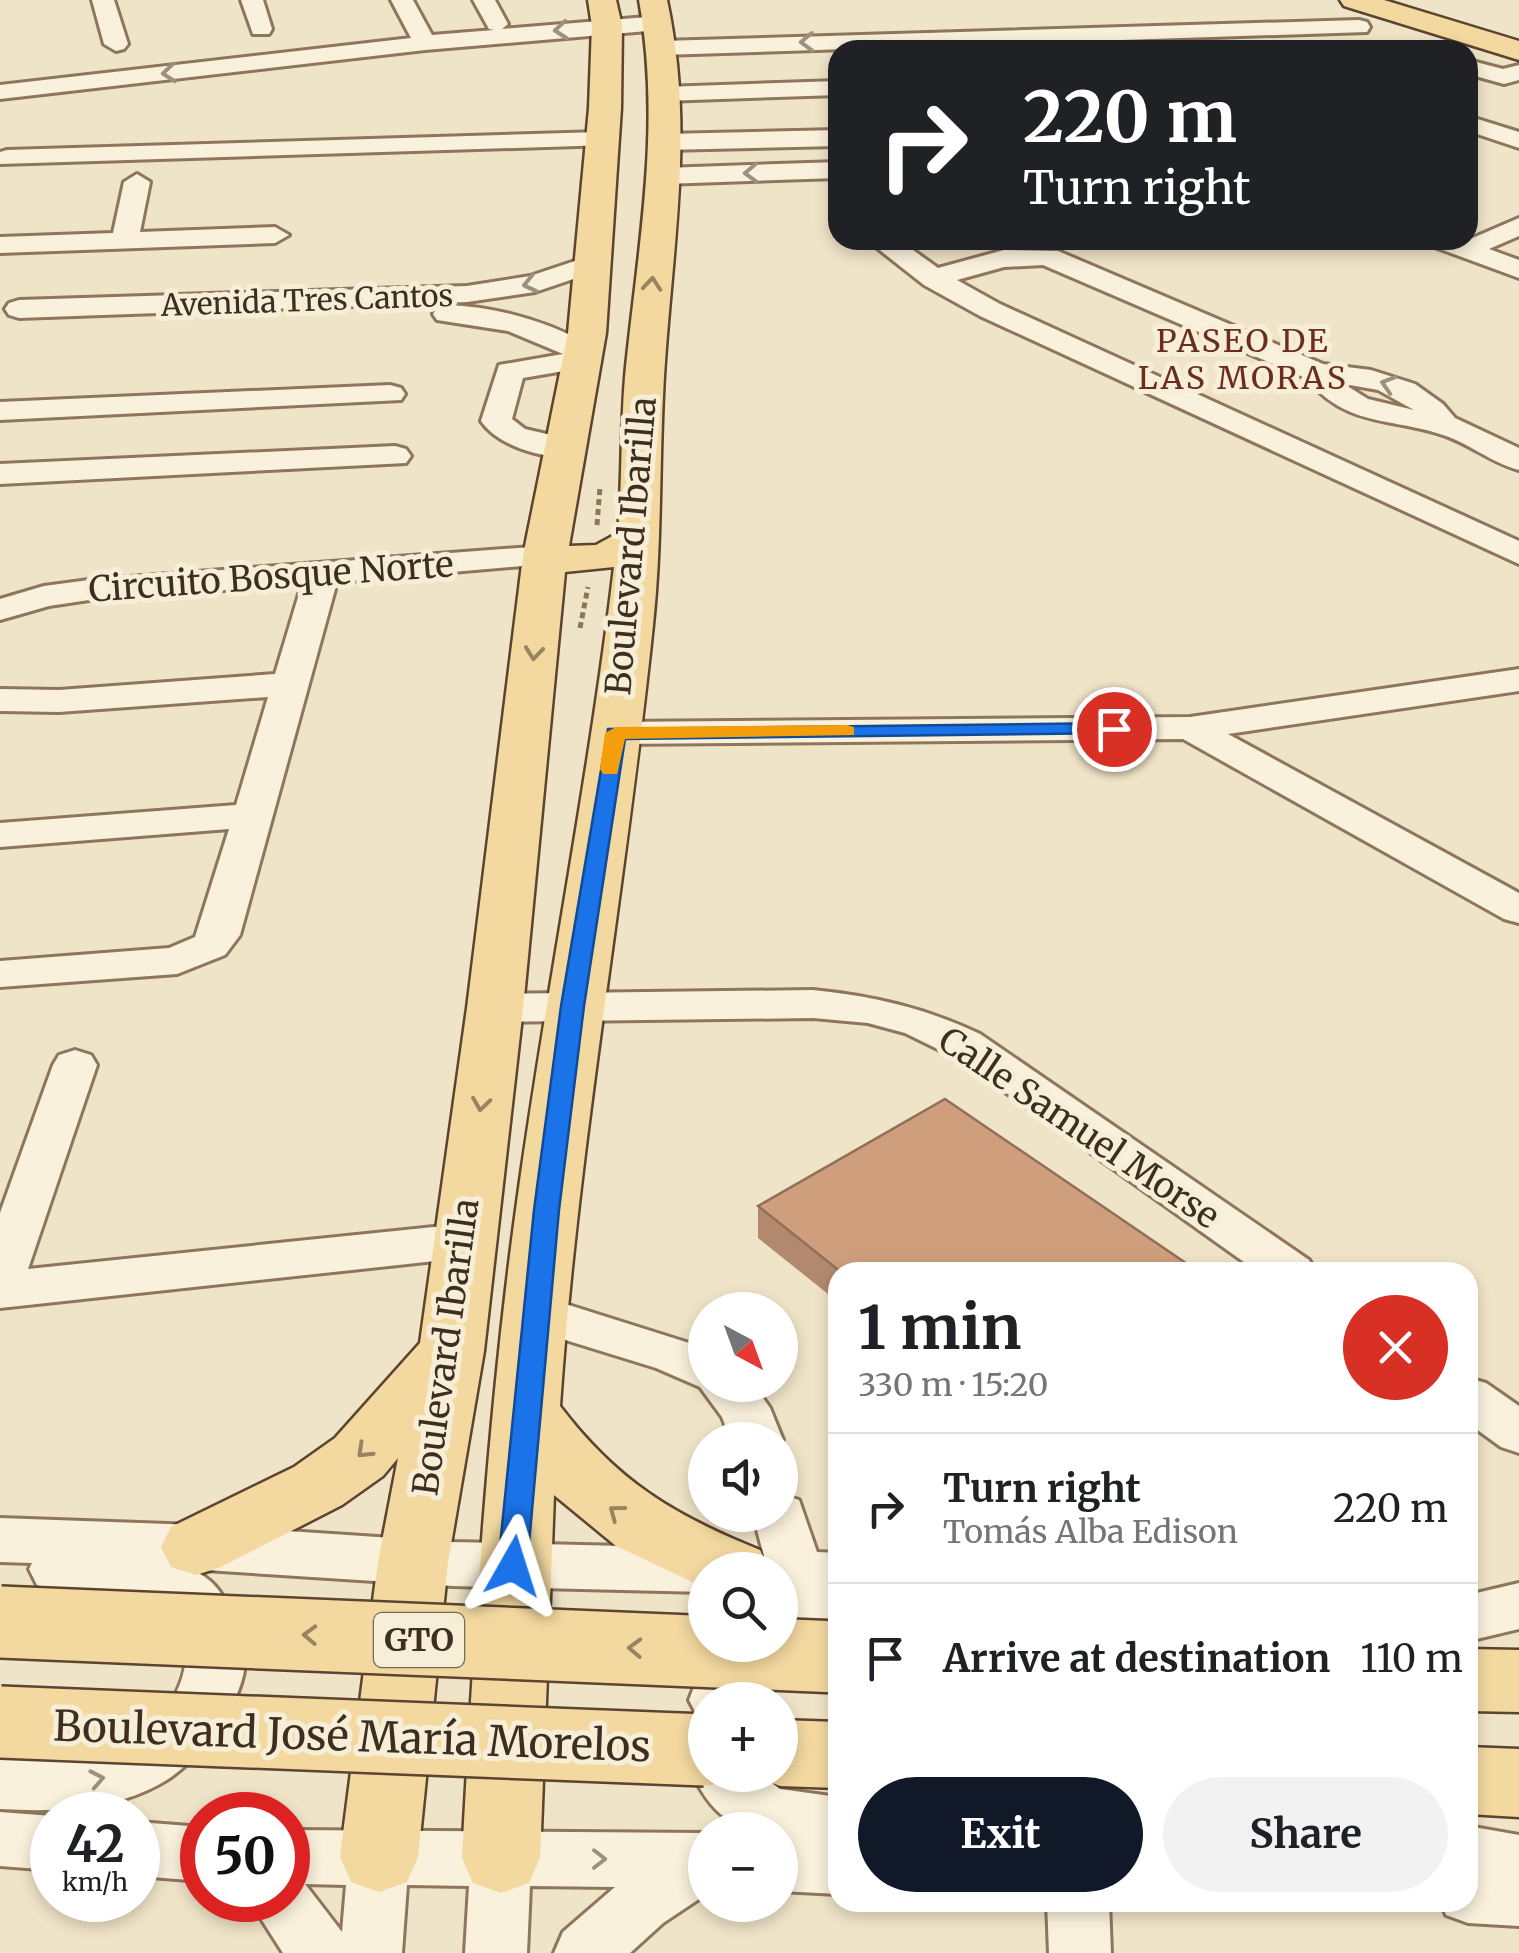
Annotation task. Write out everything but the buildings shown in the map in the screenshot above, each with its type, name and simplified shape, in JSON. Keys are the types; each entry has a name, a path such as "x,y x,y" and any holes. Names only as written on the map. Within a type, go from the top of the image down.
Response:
{"main road":[{"path":"1427,0 1512,41"},
{"name":"Boulevard Ibarilla","path":"379,1857 413,1562 451,1351 495,1008 545,556 584,349 600,146 604,13"},
{"path":"1357,13 1398,14 1512,41"},
{"name":"Boulevard Ibarilla","path":"501,1858 513,1566 537,1314 573,1006 616,733 639,538 642,410 664,164 658,24"},
{"path":"600,146 629,179 646,180 664,164"},
{"path":"584,349 618,335 631,341 634,346 629,390 642,410"},
{"path":"545,556 569,560 607,556 626,549 639,538"},
{"path":"196,1547 318,1486 359,1457 451,1351"},
{"path":"528,1413 562,1461 593,1494 633,1524 670,1545 692,1552"},
{"name":"GTO","path":"0,1622 828,1657"},
{"path":"1478,1680 1519,1682"},
{"name":"Boulevard José María Morelos","path":"0,1722 688,1749"},
{"path":"798,1754 828,1755"},
{"path":"1478,1781 1519,1783"}],"street":[{"path":"103,0 116,44"},
{"path":"252,0 256,38 309,42 325,55"},
{"path":"402,0 425,44"},
{"path":"484,0 497,24"},
{"path":"0,92 212,58 325,55 425,44 604,13 658,24 1077,35 1357,13"},
{"path":"1308,40 1357,13"},
{"path":"1478,54 1512,41"},
{"path":"1478,70 1504,77 1519,72"},
{"path":"664,94 828,88"},
{"path":"1478,126 1519,140"},
{"path":"664,164 828,139"},
{"path":"6,158 600,146"},
{"path":"1478,150 1519,149"},
{"path":"664,164 828,176"},
{"path":"125,240 127,182 168,181"},
{"path":"1478,237 1519,226"},
{"path":"2,250 125,240 274,235"},
{"path":"895,250 934,279 1008,318 1519,554"},
{"path":"1468,250 1519,270"},
{"path":"934,279 993,260 1048,257 1317,372 1332,392 1360,409 1392,419 1444,425 1519,460"},
{"name":"Avenida Tres Cantos","path":"10,320 467,294 536,284 590,264"},
{"name":"Avenida Tres Cantos","path":"10,320 471,314 534,329 584,349"},
{"path":"566,448 514,436 496,422 510,371 584,349"},
{"path":"0,411 390,394"},
{"path":"320,460 327,397"},
{"path":"133,468 142,405"},
{"path":"0,474 396,456"},
{"name":"Circuito Bosque Norte","path":"0,610 44,596 89,590 545,556"},
{"path":"0,974 177,961 210,946 219,935 322,572"},
{"path":"616,733 1190,728 1519,680"},
{"path":"0,700 58,701 291,684"},
{"path":"1190,728 1513,897"},
{"path":"0,835 251,816"},
{"name":"Calle Samuel Morse","path":"495,1008 812,1004 869,1009 920,1023 964,1044 1027,1086 1278,1262"},
{"path":"0,1280 75,1065"},
{"path":"0,1290 462,1242"},
{"path":"537,1314 688,1362"},
{"path":"1478,1403 1519,1433"},
{"path":"0,1540 196,1547 413,1562 688,1570"},
{"path":"0,1565 147,1576 186,1591 208,1617 217,1660 209,1686 188,1724 156,1757 99,1780 47,1785 0,1783"},
{"path":"1478,1593 1519,1592"},
{"path":"798,1594 813,1608 828,1609"},
{"path":"1478,1616 1519,1606"},
{"path":"736,1792 774,1816 828,1823"},
{"path":"0,1839 30,1841"},
{"path":"310,1856 688,1861"},
{"path":"1478,1856 1519,1862"},
{"path":"371,1953 379,1857"},
{"path":"496,1953 501,1858"},
{"path":"798,1865 828,1866"},
{"path":"586,1953 640,1903 688,1872"},
{"path":"1478,1896 1519,1898"},
{"path":"1078,1912 1080,1953"},
{"path":"297,1922 320,1953"}],"slow traffic":[{"path":"610,769 616,733 847,731"}],"district":[{"name":"PASEO DE LAS MORAS","path":"1243,360"}],"route":[{"path":"513,1566 546,1210 616,733 1114,729"}]}
